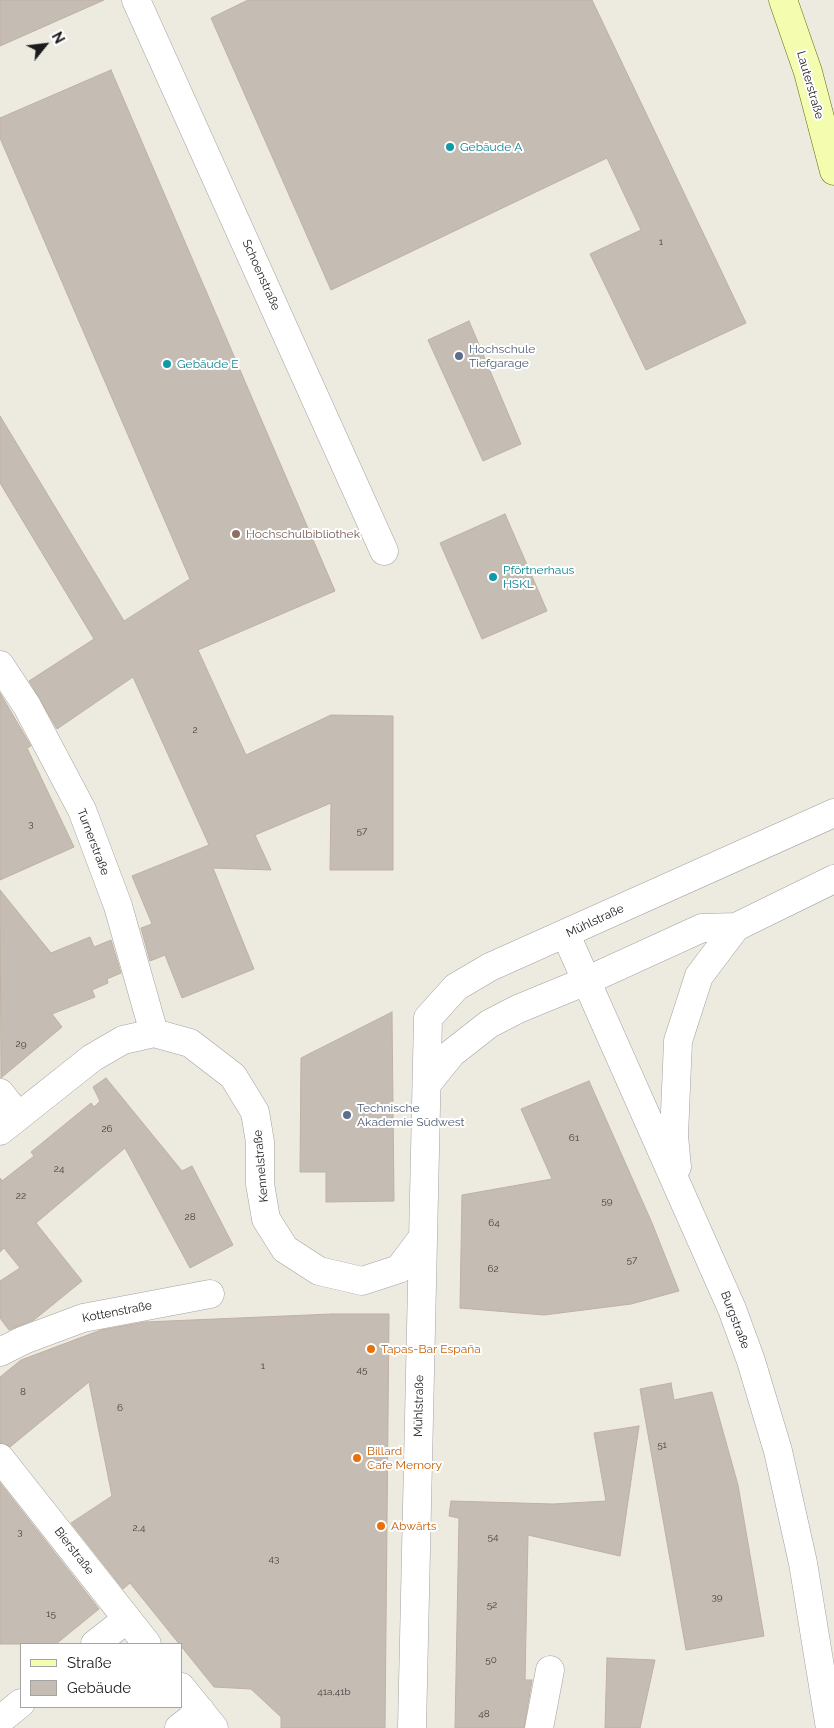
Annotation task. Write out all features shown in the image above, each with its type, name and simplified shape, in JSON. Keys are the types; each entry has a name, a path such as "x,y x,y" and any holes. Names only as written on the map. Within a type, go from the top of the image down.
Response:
{"main road":[{"name":"Lauterstraße","path":"783,0 808,72 834,171"}],"street":[{"name":"Schoenstraße","path":"136,0 384,552"},
{"name":"Turnerstraße","path":"0,665 27,706 82,810 118,906 154,1034"},
{"name":"Mühlstraße","path":"412,1728 428,1018 456,987 490,967 566,935 834,814"},
{"path":"427,1084 452,1054 489,1024 518,1008 586,982 702,928 736,926 834,879"},
{"path":"680,1188 674,1136 678,1042 699,976 736,926"},
{"name":"Burgstraße","path":"566,935 680,1188 732,1310 778,1451 809,1590 830,1728"},
{"name":"Kennelstraße","path":"9,1124 92,1058 123,1040 154,1034 190,1043 233,1076 255,1112 260,1142 260,1184 266,1218 286,1249 319,1271 362,1281 399,1269 423,1237"},
{"path":"0,1094 9,1124"},
{"name":"Kottenstraße","path":"0,1352 24,1340 83,1318 210,1294"},
{"name":"Bierstraße","path":"0,1458 147,1643"},
{"path":"96,1643 127,1619"},
{"path":"539,1728 550,1670"},
{"path":"179,1728 207,1720 182,1688"},
{"path":"0,1720 20,1704"}],"building":[{"path":"0,0 104,0 0,46"},
{"name":"Gebäude A","path":"248,0 592,0 746,323 646,370 590,254 641,230 607,158 331,290 211,18"},
{"path":"111,70 335,591 198,650 246,755 331,715 393,716 393,870 330,870 331,803 255,835 271,870 213,868 254,969 182,998 165,955 150,961 141,928 152,924 132,876 209,845 133,677 57,729 29,681 94,639 0,483 0,416 124,621 190,579 0,138 0,118"},
{"path":"469,321 521,444 483,461 428,340"},
{"name":"Pförtnerhaus HSKL","path":"505,514 547,611 482,639 440,543"},
{"path":"0,693 31,746 27,748 74,847 0,880"},
{"path":"0,890 51,953 90,937 94,947 111,940 121,973 107,979 108,983 92,990 95,997 52,1014 62,1027 1,1078"},
{"name":"Technische Akademie Südwest","path":"392,1012 394,1201 326,1202 326,1172 300,1172 301,1058"},
{"path":"106,1078 182,1171 192,1166 233,1245 190,1268 125,1148 36,1223 82,1281 34,1320 9,1330 0,1318 0,1281 20,1268 4,1248 0,1252 0,1178 2,1181 34,1156 31,1152 91,1103 94,1107 100,1101 93,1087"},
{"path":"589,1081 652,1223 679,1291 631,1304 544,1315 460,1308 462,1195 552,1179 521,1109"},
{"path":"332,1314 389,1314 385,1728 281,1728 281,1717 251,1689 214,1687 182,1647 182,1643 178,1643 130,1583 123,1589 71,1523 112,1496 89,1382 10,1447 0,1443 0,1377 21,1360 101,1330 145,1322"},
{"path":"671,1383 674,1400 712,1392 738,1485 764,1636 686,1650 640,1389"},
{"path":"639,1426 620,1556 528,1535 525,1680 532,1680 524,1728 455,1728 459,1518 449,1516 451,1501 553,1504 606,1501 594,1433"},
{"path":"0,1483 99,1609 57,1643 0,1644"},
{"path":"607,1658 655,1660 640,1728 605,1728"}],"place":[{"name":"Gebäude A","path":"450,147"},
{"name":"Hochschule Tiefgarage","path":"459,356"},
{"name":"Gebäude E","path":"167,364"},
{"name":"Hochschulbibliothek","path":"236,534"},
{"name":"Pförtnerhaus HSKL","path":"493,577"},
{"name":"Technische Akademie Südwest","path":"347,1115"},
{"name":"Tapas-Bar España","path":"371,1349"},
{"name":"Billard Cafe Memory","path":"357,1458"},
{"name":"Abwärts","path":"381,1526"}]}
